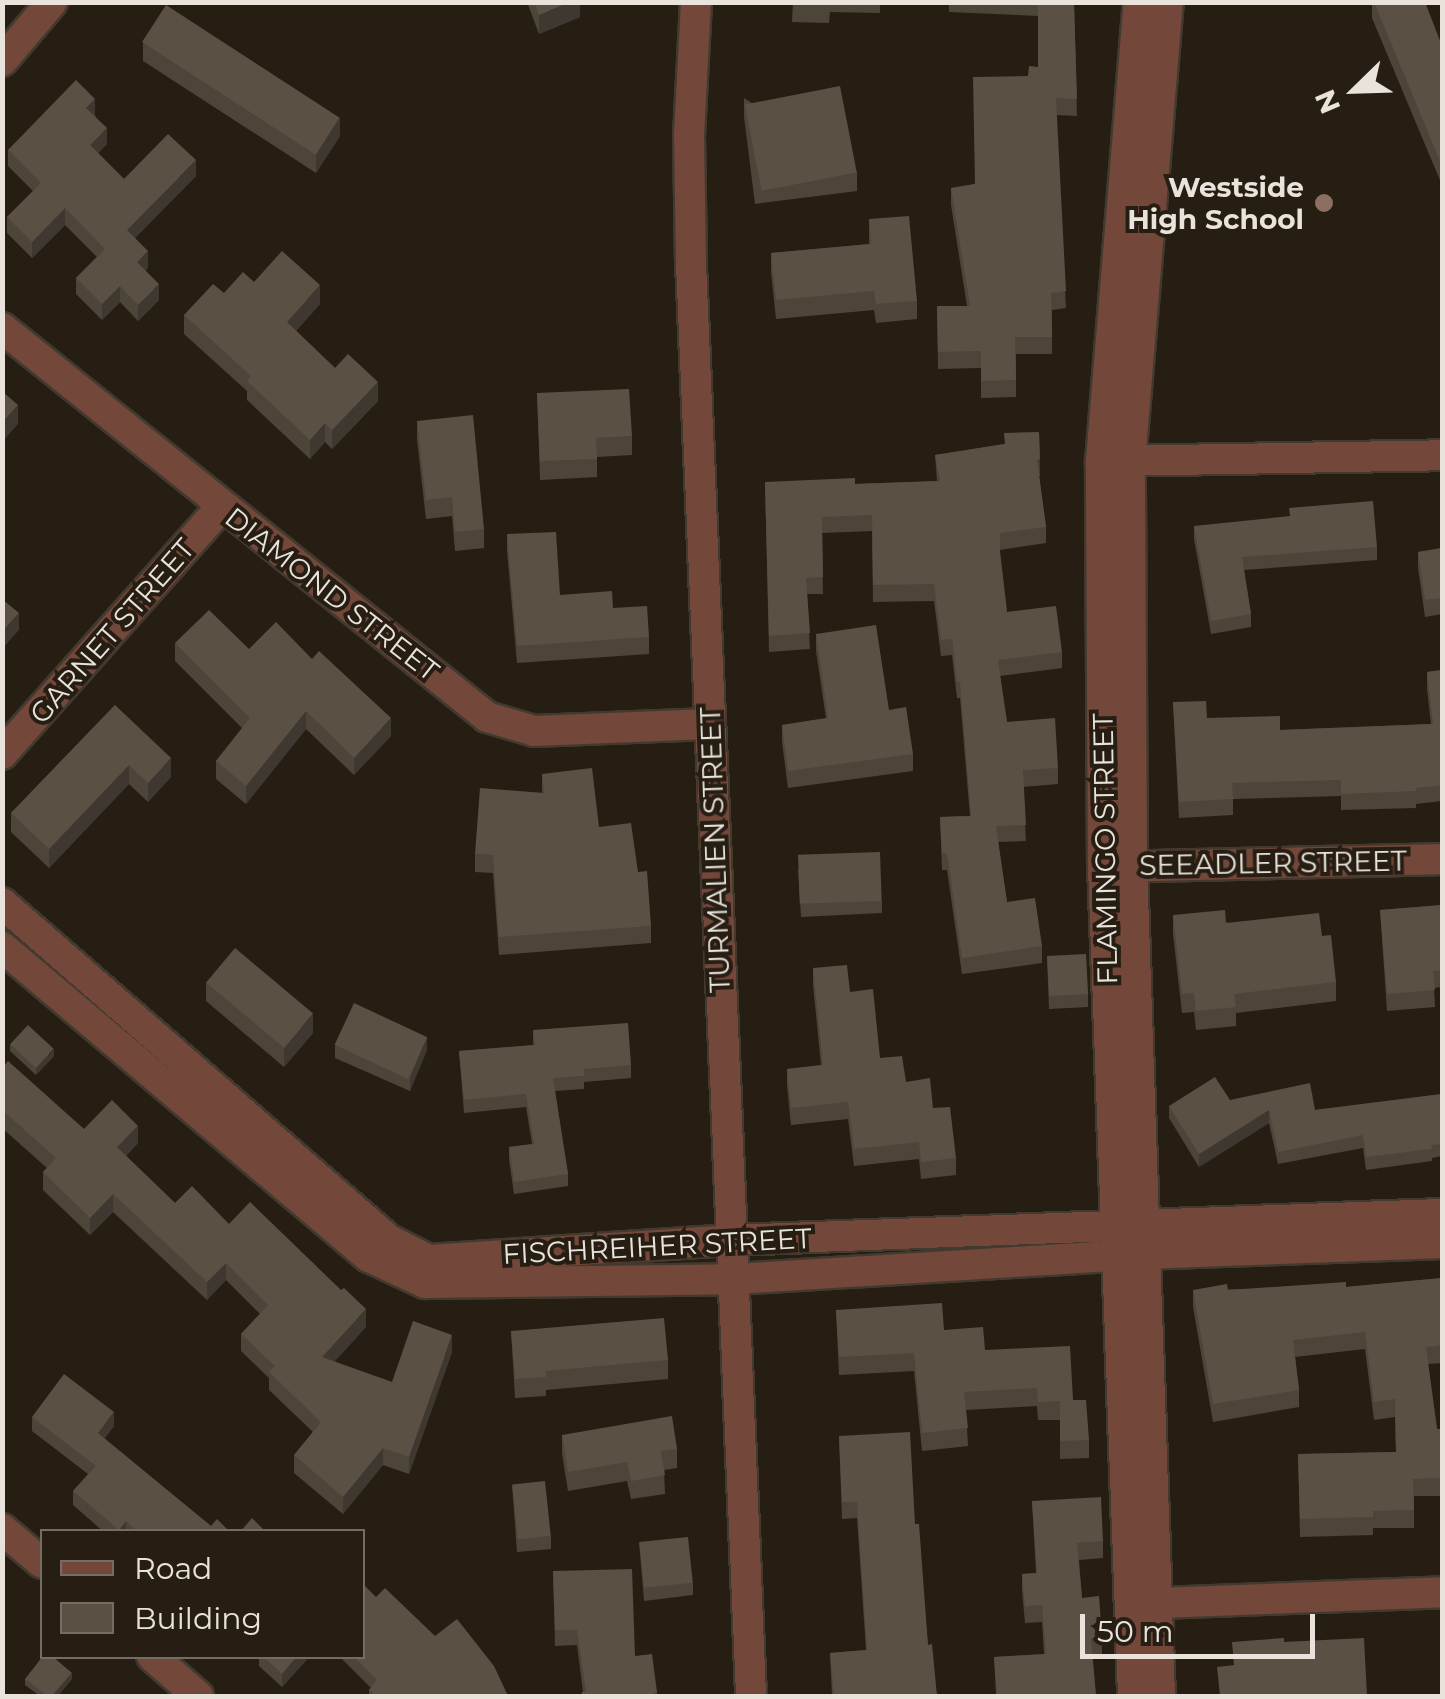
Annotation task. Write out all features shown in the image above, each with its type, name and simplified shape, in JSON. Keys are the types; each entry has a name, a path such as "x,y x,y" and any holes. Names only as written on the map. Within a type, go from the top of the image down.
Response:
{"street":[{"path":"2,61 52,2"},
{"name":"TURMALIEN STREET","path":"696,2 689,135 691,263 751,1696"},
{"name":"FLAMINGO STREET","path":"1133,1696 1141,1604 1118,867 1115,461 1139,2"},
{"name":"FLAMINGO STREET","path":"1115,461 1168,2"},
{"name":"DIAMOND STREET","path":"2,328 486,717 534,731 710,724"},
{"path":"1115,461 1442,454"},
{"name":"GARNET STREET","path":"2,754 221,507"},
{"name":"SEEADLER STREET","path":"1118,867 1442,859"},
{"name":"FISCHREIHER STREET","path":"2,903 389,1240 430,1260 732,1240 1442,1244"},
{"name":"FISCHREIHER STREET","path":"2,947 368,1257 425,1283 734,1279 1442,1214"},
{"path":"2,1529 40,1562"},
{"path":"1141,1604 1442,1592"},
{"name":"FLAMINGO STREET","path":"1141,1604 1160,1696"},
{"path":"155,1659 198,1696"}],"building":[{"path":"534,2 569,2 539,15"},
{"path":"829,2 829,5 792,4"},
{"path":"1038,2 1074,3 1077,99 1056,98 1066,291 1051,293 1052,337 1015,337 1016,380 981,381 981,351 938,352 937,306 970,306 951,188 975,184 973,77 1028,76 1029,66 1038,67"},
{"path":"1374,2 1425,2 1442,46 1442,166"},
{"path":"166,5 340,118 316,155 142,42"},
{"path":"76,80 95,99 86,108 107,128 90,145 124,179 168,134 196,160 127,230 148,251 137,262 159,284 138,305 120,286 102,304 76,278 105,249 65,208 32,242 7,217 41,183 8,150"},
{"path":"840,86 857,172 762,191 745,105"},
{"path":"909,216 917,301 876,304 874,291 776,300 771,253 871,244 869,219"},
{"path":"282,251 320,285 287,322 335,368 348,354 378,382 332,430 325,423 310,440 247,381 251,376 184,315 213,284 224,293 243,272 254,282"},
{"path":"629,389 632,436 596,438 597,459 540,461 537,393"},
{"path":"2,391 18,405 2,423"},
{"path":"473,415 484,529 455,532 452,497 426,500 417,421"},
{"path":"1039,432 1037,460 1046,527 1000,533 1000,554 1007,612 1056,606 1062,652 998,660 1007,722 1055,718 1058,768 1023,770 1026,825 996,826 1007,902 1035,898 1042,946 962,958 947,853 942,853 940,817 971,816 960,682 952,639 941,640 934,584 873,585 872,515 822,517 823,577 806,578 810,633 769,636 765,482 855,478 855,484 940,481 935,455 1005,444 1004,433"},
{"path":"1373,501 1377,547 1242,557 1251,614 1211,621 1194,526 1290,516 1289,508"},
{"path":"556,532 560,595 612,591 613,608 647,606 649,637 517,646 507,534"},
{"path":"1442,548 1442,598 1425,600 1418,552"},
{"path":"2,599 19,613 2,632"},
{"path":"209,610 249,649 276,622 312,659 319,651 391,718 354,758 306,711 246,786 216,761 250,718 175,643"},
{"path":"876,625 889,710 906,707 913,754 788,771 782,725 828,718 816,634"},
{"path":"1442,670 1442,785 1416,791 1341,794 1341,780 1232,783 1233,799 1179,802 1173,702 1206,701 1207,718 1280,716 1280,730 1433,724 1427,672"},
{"path":"115,705 171,758 148,783 129,765 49,849 11,813"},
{"path":"592,768 599,827 631,823 638,872 647,871 651,926 499,937 493,855 475,854 480,788 544,793 542,774"},
{"path":"880,852 882,901 800,904 798,855"},
{"path":"1442,905 1442,970 1433,971 1435,990 1387,994 1380,910"},
{"path":"1225,910 1226,923 1319,913 1322,936 1331,935 1336,982 1234,994 1236,1007 1196,1011 1194,993 1182,994 1173,915"},
{"path":"235,948 313,1014 284,1048 206,982"},
{"path":"1086,954 1088,994 1049,996 1047,956"},
{"path":"847,965 850,992 873,989 880,1058 902,1056 906,1082 930,1078 933,1108 950,1107 956,1158 921,1162 919,1142 854,1149 848,1102 791,1108 787,1069 823,1065 813,968"},
{"path":"354,1003 427,1037 408,1079 335,1045"},
{"path":"628,1023 631,1065 584,1069 584,1076 553,1078 568,1174 514,1182 509,1147 534,1144 526,1094 464,1100 459,1051 535,1045 533,1030"},
{"path":"28,1025 54,1049 36,1068 10,1044"},
{"path":"8,1061 84,1129 112,1100 138,1126 117,1147 175,1203 192,1186 229,1224 250,1202 341,1290 344,1288 366,1309 322,1357 392,1382 413,1321 452,1335 409,1457 383,1448 343,1497 294,1455 321,1422 269,1372 275,1366 241,1334 268,1305 226,1263 207,1282 113,1194 90,1218 43,1172 56,1158 2,1110 2,1068"},
{"path":"1215,1077 1230,1100 1310,1083 1315,1110 1442,1094 1442,1144 1431,1145 1432,1149 1366,1157 1363,1135 1278,1152 1269,1110 1199,1154 1169,1106"},
{"path":"1442,1278 1442,1345 1426,1347 1437,1429 1442,1429 1442,1478 1413,1479 1414,1510 1373,1511 1373,1517 1300,1519 1298,1454 1396,1452 1395,1399 1374,1402 1365,1332 1293,1340 1299,1390 1213,1404 1193,1290 1227,1284 1228,1290 1346,1282 1346,1287"},
{"path":"942,1303 944,1330 983,1327 985,1350 1070,1346 1073,1400 1086,1400 1089,1440 1060,1441 1060,1401 1038,1402 1037,1388 964,1392 968,1428 922,1433 914,1353 839,1357 836,1310"},
{"path":"664,1318 668,1360 546,1371 546,1377 515,1379 511,1331"},
{"path":"64,1374 114,1412 98,1433 211,1526 217,1519 227,1529 135,1529 126,1521 118,1529 73,1491 96,1466 32,1417"},
{"path":"672,1416 677,1449 661,1451 665,1475 631,1481 627,1462 568,1472 562,1435"},
{"path":"910,1432 915,1524 919,1524 928,1645 932,1644 937,1696 834,1696 830,1653 867,1650 857,1502 842,1502 839,1436"},
{"path":"545,1481 551,1536 518,1539 512,1484"},
{"path":"1101,1497 1103,1541 1077,1543 1082,1598 1099,1596 1102,1637 1091,1638 1096,1696 997,1696 994,1657 1046,1654 1042,1605 1025,1606 1022,1574 1037,1573 1032,1501"},
{"path":"252,1518 263,1529 243,1529"},
{"path":"688,1537 693,1583 644,1588 639,1542"},
{"path":"632,1569 635,1656 652,1654 657,1692 654,1696 582,1696 586,1692 577,1630 555,1630 553,1571"},
{"path":"365,1586 376,1597 385,1588 435,1636 457,1619 494,1666 508,1696 377,1696 369,1690 377,1680 356,1659 365,1659"},
{"path":"1284,1638 1284,1642 1364,1638 1367,1696 1220,1696 1217,1667 1234,1665 1232,1642"},
{"path":"41,1659 56,1659 72,1673 51,1696 25,1679"},
{"path":"266,1659 294,1659 282,1674"}],"place":[{"name":"Westside High School","path":"1324,203"}]}
